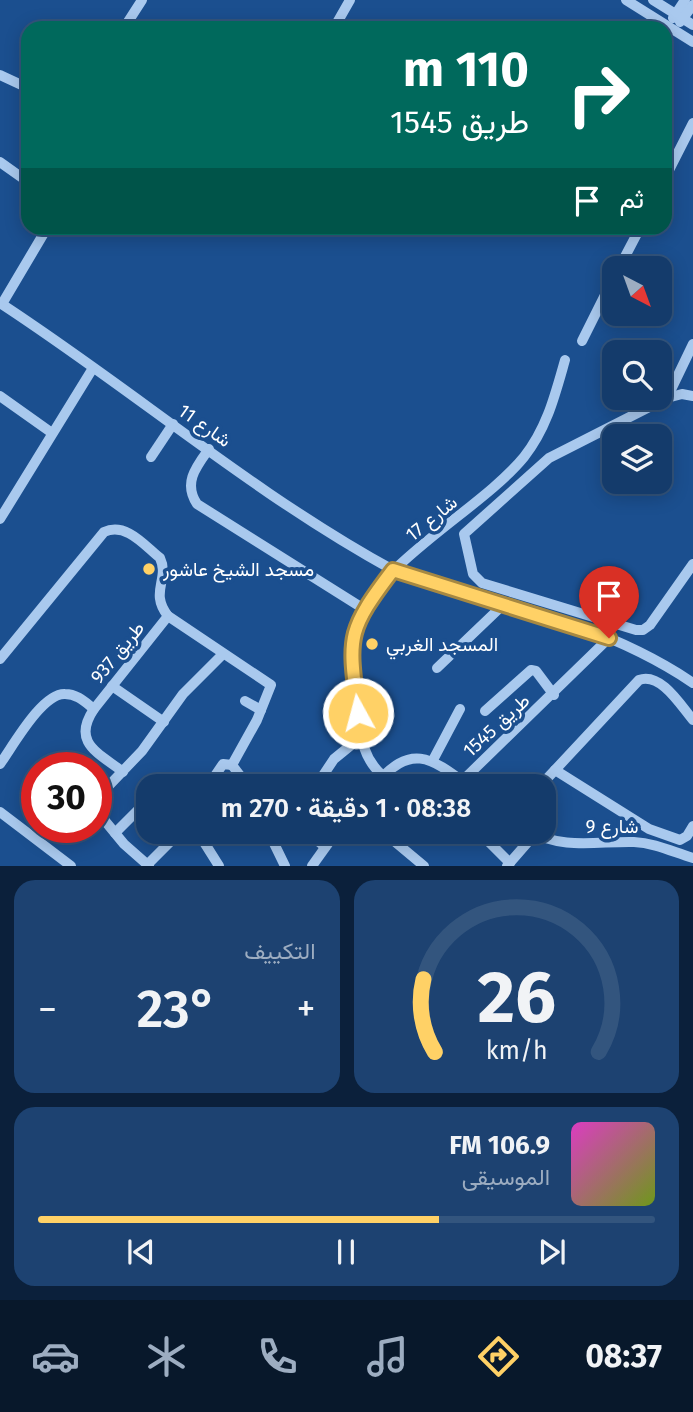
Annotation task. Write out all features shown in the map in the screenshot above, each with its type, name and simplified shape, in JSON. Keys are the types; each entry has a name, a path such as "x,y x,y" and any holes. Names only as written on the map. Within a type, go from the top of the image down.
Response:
{"street":[{"path":"128,21 142,0"},
{"path":"338,21 350,0"},
{"path":"626,0 660,21"},
{"path":"653,0 684,19"},
{"path":"684,19 685,0"},
{"path":"684,19 693,5"},
{"path":"672,29 693,42"},
{"path":"0,75 21,85"},
{"path":"672,164 693,123"},
{"path":"0,162 21,176"},
{"path":"1,303 43,235"},
{"path":"625,256 636,235"},
{"path":"582,341 602,301"},
{"name":"شارع 11","path":"1,303 324,530 393,570"},
{"path":"672,388 693,344"},
{"name":"شارع 17","path":"381,774 367,758 361,737 351,646 355,626 393,570 477,503 524,457 547,422 565,360"},
{"path":"0,519 93,368"},
{"path":"672,397 682,394 693,396"},
{"path":"0,397 52,433"},
{"path":"643,410 549,458 468,530 464,540 473,574 482,583 643,631 693,564"},
{"path":"151,457 173,424"},
{"path":"209,449 190,479 192,497 197,504 364,609"},
{"path":"2,653 104,532 113,528 122,529 160,558 163,565 159,601 168,617 267,681 271,687 232,765"},
{"path":"393,570 505,603 609,638 656,659 693,683"},
{"path":"437,668 505,603"},
{"name":"طريق 937","path":"123,772 87,741 84,726 94,709 168,617"},
{"name":"طريق 1545","path":"474,774 609,638"},
{"path":"112,783 195,681 223,654"},
{"name":"طريق 1545","path":"485,711 531,670 536,671 554,695"},
{"path":"551,774 639,680 652,679 689,704 693,720"},
{"path":"112,686 163,722"},
{"name":"طريق 937","path":"0,764 47,700 67,694 77,696 94,709"},
{"path":"245,701 261,710"},
{"path":"433,760 460,709"},
{"path":"324,774 334,759 361,737"},
{"path":"385,774 403,759 417,757 433,760 452,774"},
{"path":"216,774 223,764 232,765 239,774"},
{"path":"555,770 658,834 680,840 687,836 693,826"},
{"path":"0,812 21,827"},
{"path":"115,833 136,812"},
{"path":"112,829 148,866 169,844"},
{"name":"شارع 9","path":"556,840 571,844 649,844 693,858"},
{"path":"42,843 71,866"},
{"path":"205,844 219,866"},
{"path":"276,844 285,866"},
{"path":"321,844 325,847"},
{"path":"312,866 327,844"},
{"path":"398,844 424,866"},
{"path":"490,844 509,865 524,844"},
{"path":"403,866 411,855"}],"place":[{"name":"مسجد الشيخ عاشور","path":"149,569"},
{"name":"المسجد الغربي","path":"372,644"}],"route":[{"path":"358,713 351,656 352,636 359,617 393,570 609,638"}]}
